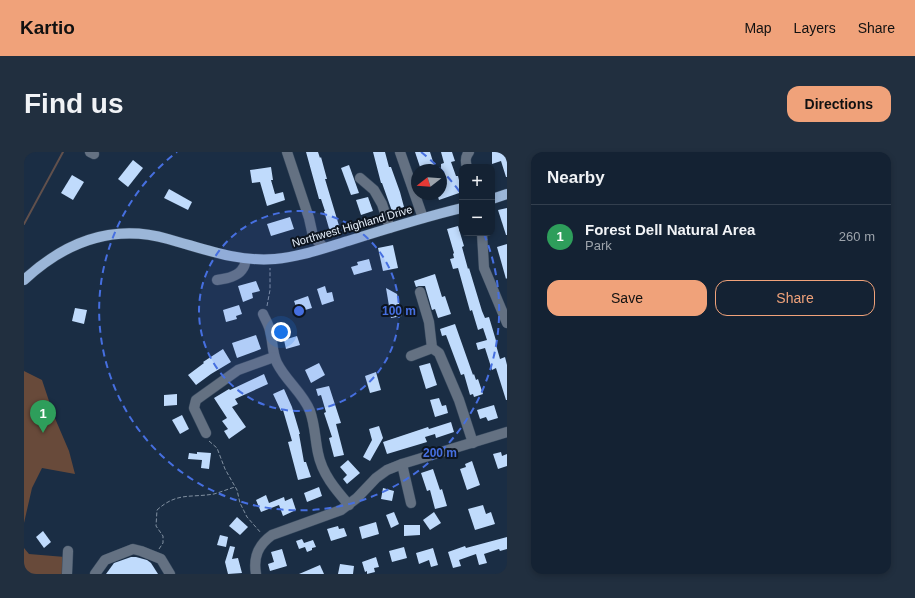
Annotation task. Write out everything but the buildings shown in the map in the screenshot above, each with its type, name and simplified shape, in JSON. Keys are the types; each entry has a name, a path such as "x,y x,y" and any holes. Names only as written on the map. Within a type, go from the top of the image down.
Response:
{"main road":[{"path":"495,198 507,194"},
{"name":"Northwest Highland Drive","path":"24,280 48,261 76,244 91,238 106,235 140,233 154,235 214,253 246,259 263,259 288,257 324,248 459,209"}],"street":[{"path":"287,152 312,227 313,236 324,248"},
{"path":"400,152 423,218"},
{"path":"465,164 466,156 469,152"},
{"path":"360,178 374,190 382,204 390,228"},
{"path":"482,236 484,268 507,323"},
{"path":"217,280 224,279 240,272 244,268 246,259"},
{"path":"420,292 429,322 432,348 439,353 454,386 473,443"},
{"path":"263,314 270,330 274,356 283,372 305,402 314,423 318,453 324,470 337,492 349,505"},
{"path":"411,356 432,348"},
{"path":"206,433 194,408 198,398 238,370 274,356"},
{"path":"256,574 254,566 258,550 265,540 272,535 333,514 349,505 376,478 387,470 507,432"},
{"path":"402,464 411,503"},
{"path":"95,574 105,560 133,549 161,559 170,574"},
{"path":"67,574 68,551"}],"path":[{"path":"263,314 267,307 270,290 269,274 271,265"},
{"path":"206,433 210,441 217,448 247,517 265,540"},
{"path":"154,556 163,543 163,536 156,526 157,510 165,503 181,497 212,494 235,487"}],"shaded area":[{"path":"24,371 42,380 54,416 69,451 75,474 42,468 32,488 24,523"},
{"path":"24,548 29,554 65,557 63,574 24,574"}],"waterway":[{"path":"24,224 63,152"}],"place":[{"name":"Forest Dell Natural Area","path":"43,433"}]}
